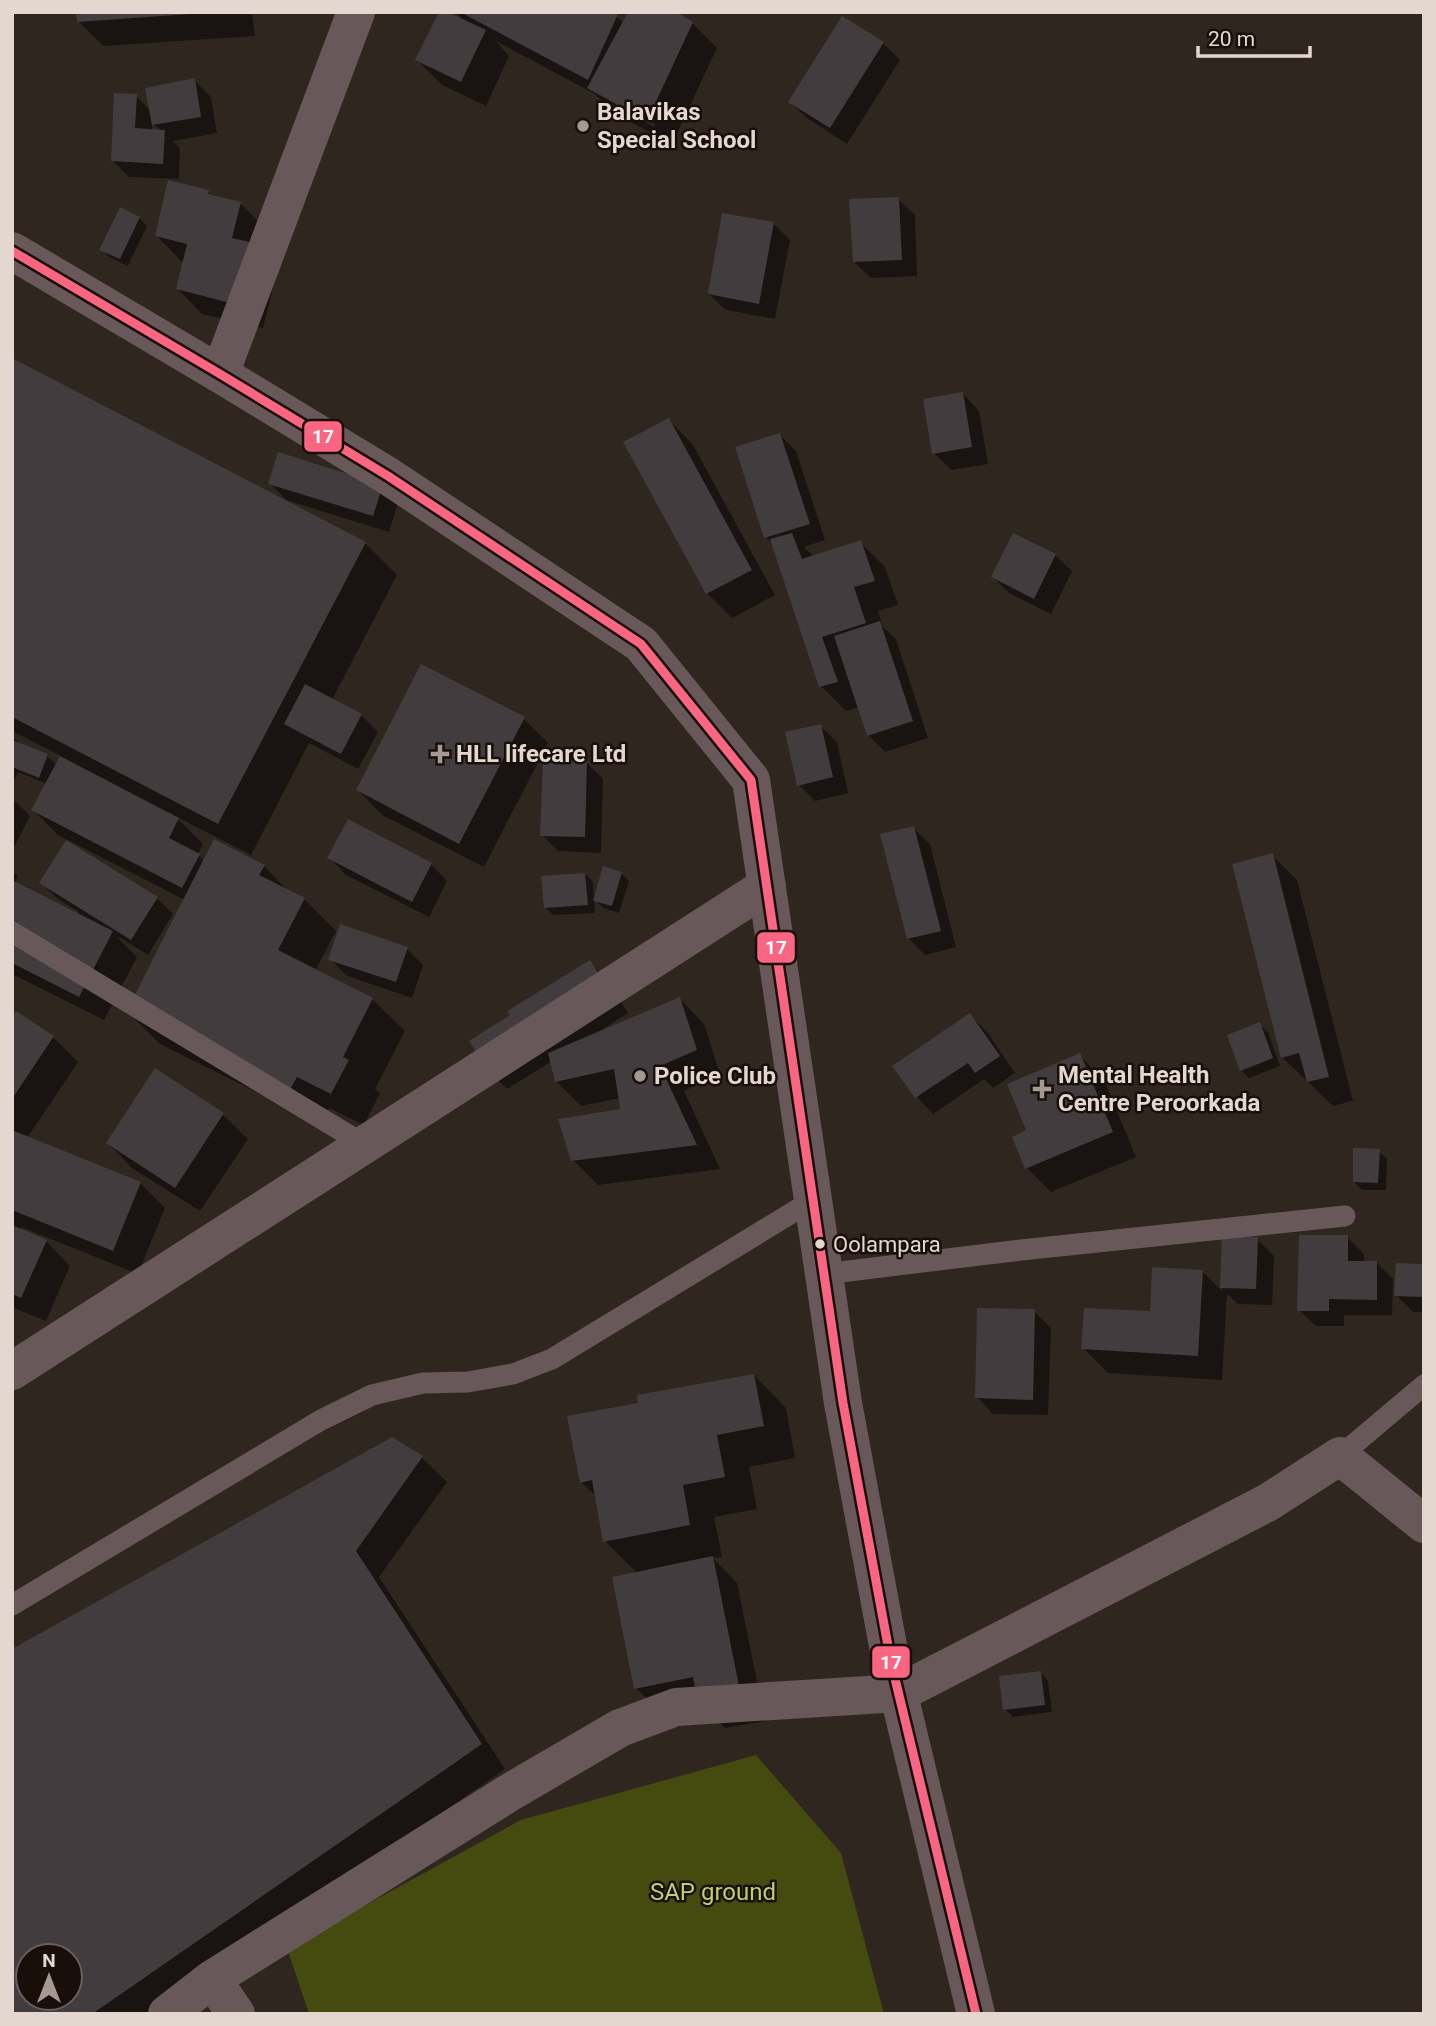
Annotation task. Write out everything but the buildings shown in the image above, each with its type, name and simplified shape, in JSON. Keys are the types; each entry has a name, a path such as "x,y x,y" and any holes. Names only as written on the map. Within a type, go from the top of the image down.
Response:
{"street":[{"path":"220,374 356,12"},
{"path":"12,251 388,476 641,644 751,780 843,1403 899,1693 976,2014"},
{"path":"12,1371 767,886"},
{"path":"167,2014 212,1979 512,1791 620,1728 676,1707 899,1693 1267,1503 1340,1456 1424,1524"},
{"path":"212,1979 236,2014"}],"lane":[{"path":"12,932 365,1145"},
{"path":"12,1605 321,1420 372,1395 423,1384 468,1382 536,1367 813,1200"},
{"path":"824,1274 1345,1216"},
{"path":"1340,1456 1424,1385"}],"green space":[{"name":"SAP ground","path":"756,1755 841,1853 884,2014 309,2014 287,1948 521,1820"}],"transit line":[{"name":"17","path":"12,251 388,476 641,644 751,780 843,1403 891,1662 976,2014"}],"place":[{"name":"Balavikas Special School","path":"583,126"},
{"name":"HLL lifecare Ltd","path":"440,754"},
{"name":"Police Club","path":"640,1076"},
{"name":"Mental Health Centre Peroorkada","path":"1042,1089"},
{"name":"Oolampara","path":"820,1244"}]}
